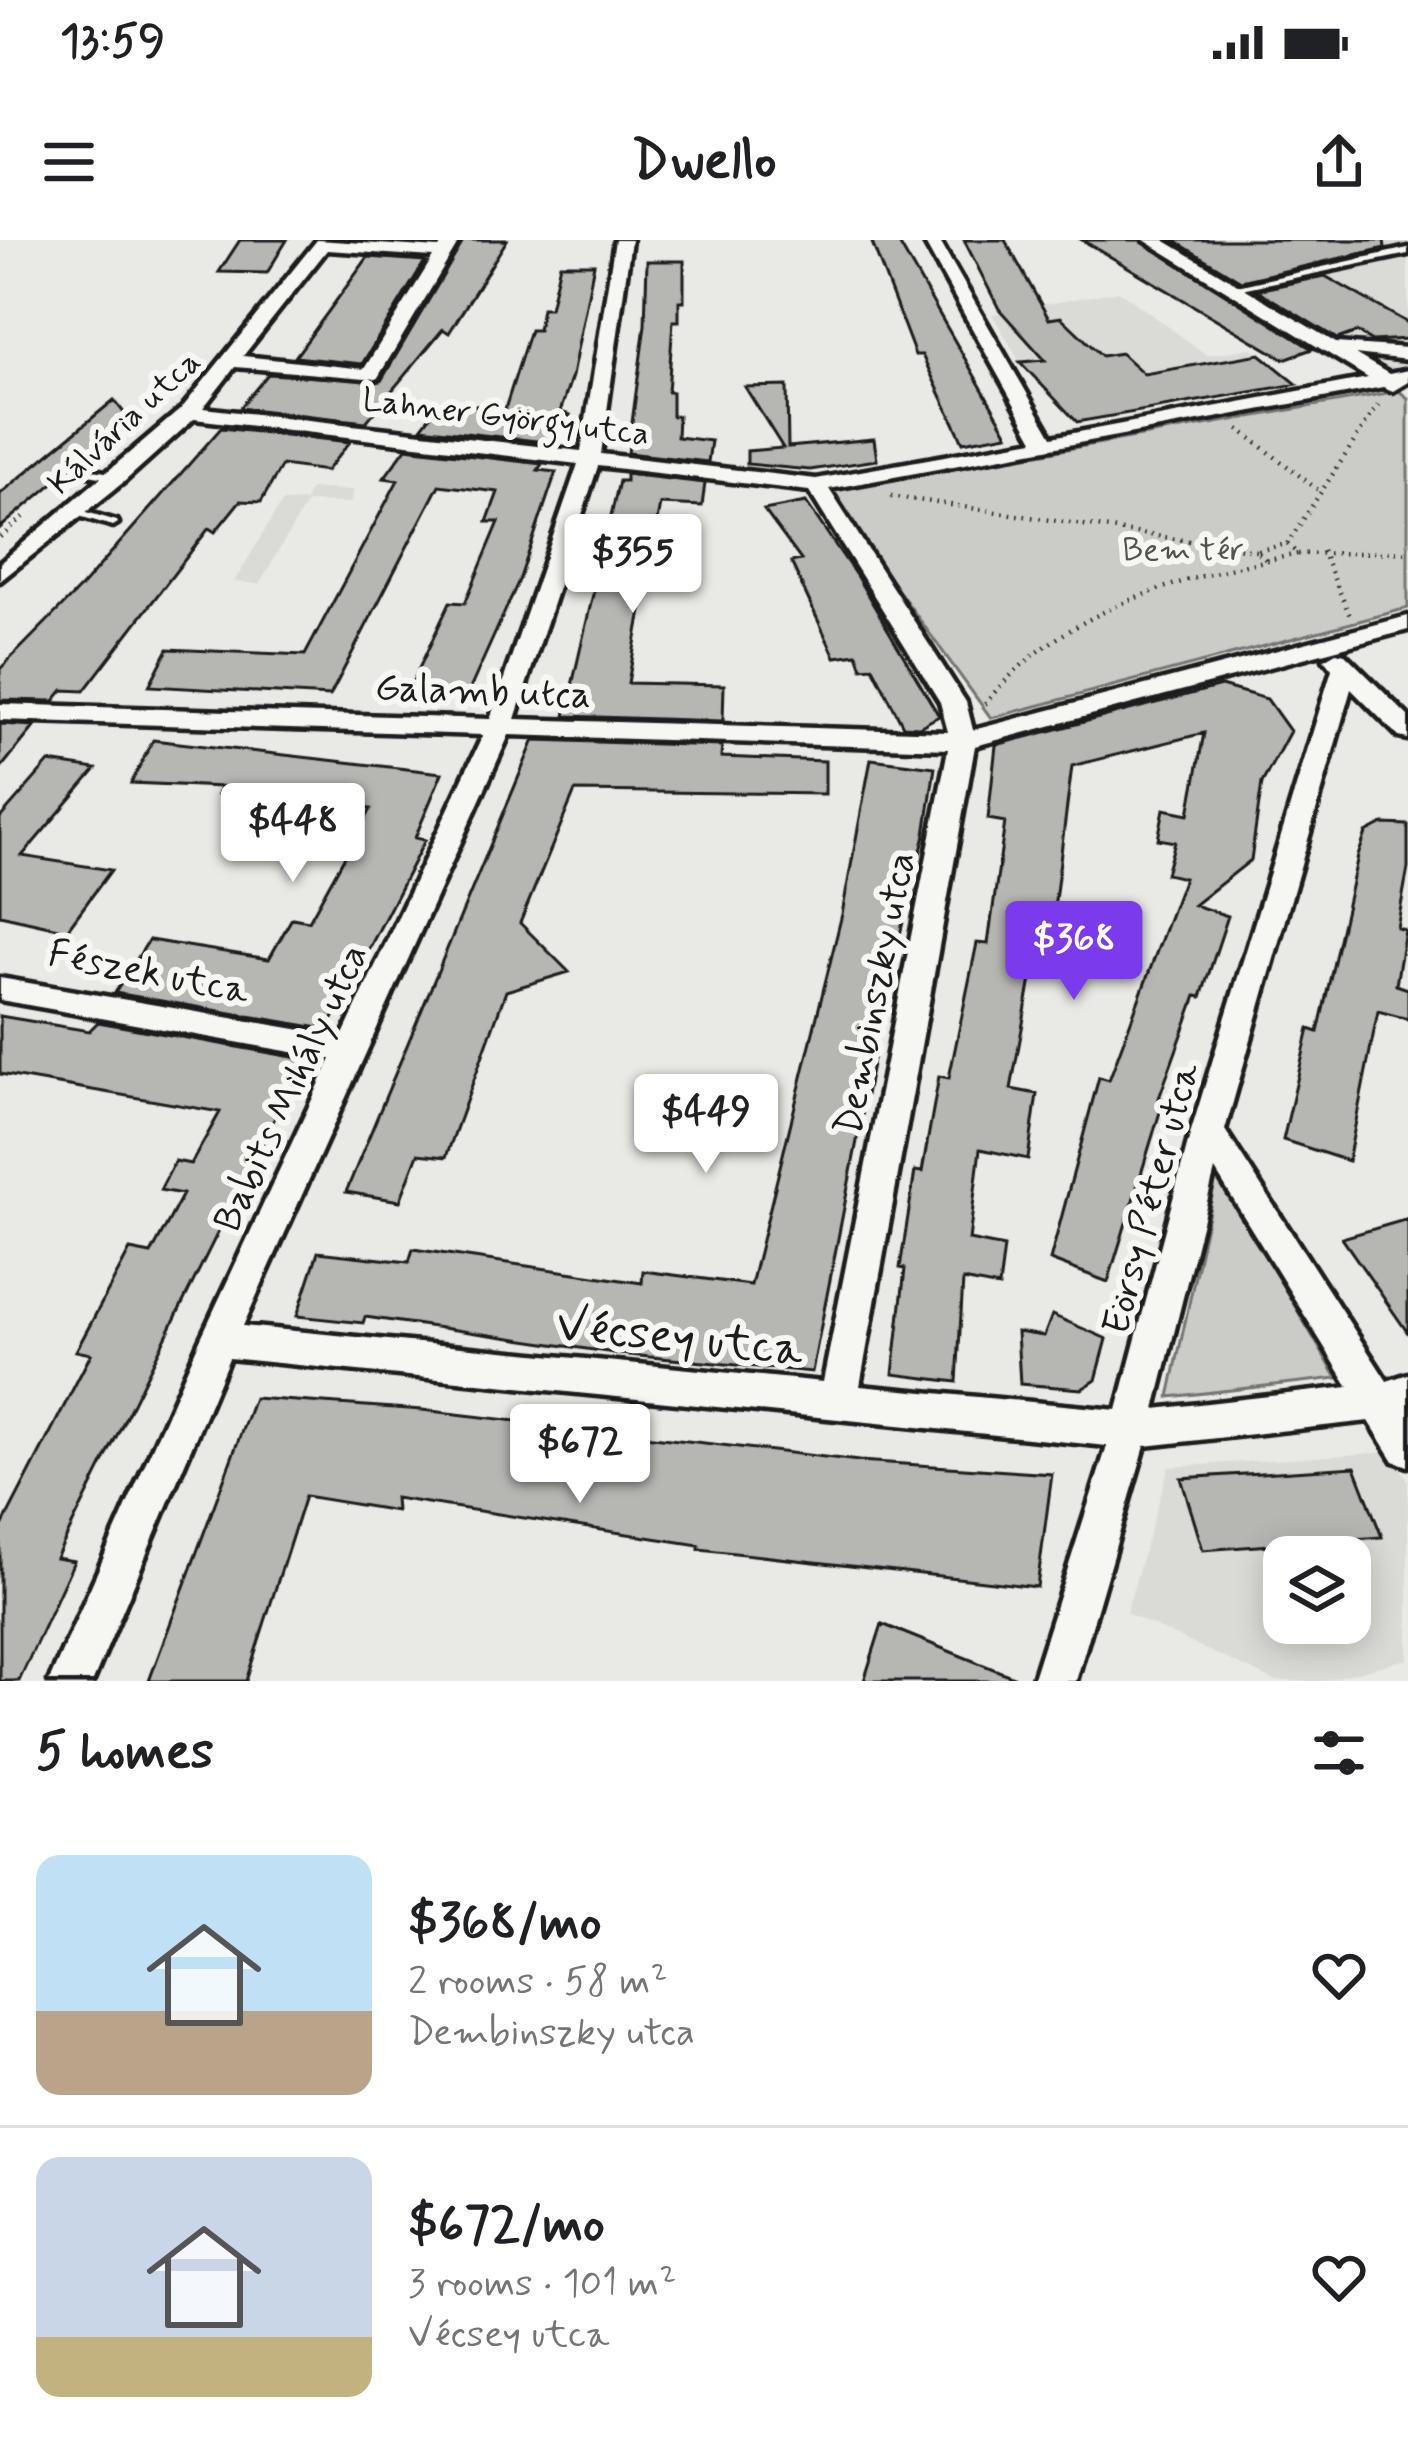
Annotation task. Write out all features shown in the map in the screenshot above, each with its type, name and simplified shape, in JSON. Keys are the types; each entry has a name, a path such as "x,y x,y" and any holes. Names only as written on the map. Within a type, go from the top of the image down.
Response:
{"street":[{"name":"Babits Mihály utca","path":"71,1681 218,1340 499,729 590,459 623,240"},
{"path":"931,240 1045,442"},
{"path":"1152,240 1325,344 1398,379 1408,395"},
{"name":"Kálvária utca","path":"0,574 189,412 324,242 448,246 370,375 234,361"},
{"path":"1325,344 1408,354"},
{"path":"1398,379 816,484 953,702 963,741 1333,657 1359,636 1408,622"},
{"name":"Lahner György utca","path":"189,412 816,484"},
{"path":"1333,657 1408,731"},
{"name":"Eörsy Péter utca","path":"1054,1681 1131,1430 1333,657"},
{"name":"Galamb utca","path":"0,712 963,741"},
{"name":"Dembinszky utca","path":"838,1402 963,741"},
{"name":"Fészek utca","path":"0,989 353,1052"},
{"path":"1208,1130 1392,1397 1408,1448"},
{"name":"Vécsey utca","path":"218,1340 1131,1430 1392,1397"}],"lane":[{"path":"1232,288 1408,251"},
{"path":"80,471 118,477"},
{"path":"76,512 113,524"}],"path":[{"path":"888,496 1256,551 1287,544 1398,379"},
{"path":"1219,414 1322,493"},
{"path":"0,537 32,510"},
{"path":"1287,544 1298,554"},
{"path":"963,741 1000,680 1060,636 1136,597 1266,560 1321,550 1408,552"},
{"path":"1321,550 1359,636"},
{"path":"1256,551 1266,560"}],"shaded area":[{"path":"1152,240 1408,240 1408,376 1388,382"},
{"path":"1119,291 1207,355 1252,348 1297,384 1077,422 1020,362 992,314"},
{"path":"310,489 354,490 350,503 307,502 259,584 234,582 282,502 305,501"},
{"path":"1390,1452 1408,1480 1408,1659 1322,1681 1275,1681 1126,1613 1169,1467"}],"green space":[{"name":"Bem tér","path":"1399,391 1408,398 1408,608 991,718 826,491"},
{"path":"1217,1173 1337,1378 1169,1397"}],"building":[{"path":"240,240 287,240 267,273 219,272"},
{"path":"464,240 507,240 449,333 443,329 366,422 240,408 268,374 381,381"},
{"path":"871,240 897,240 1008,434 963,442 922,355 915,355"},
{"path":"964,240 1005,240 1049,319 1061,317 1102,356 1121,353 1144,374 1260,354 1297,384 1077,422 1020,362 1045,360 999,309"},
{"path":"1082,240 1140,240 1312,349 1284,359"},
{"path":"1173,240 1384,240 1385,248 1241,281"},
{"path":"368,257 425,261 362,364 295,357"},
{"path":"647,261 684,261 684,301 679,301 679,321 673,321 668,392 672,392 672,416 678,416 677,437 711,441 708,462 628,453 645,325"},
{"path":"560,264 594,264 572,376 560,412 570,415 554,443 421,428 441,402 505,409 530,330 538,330 542,308 550,308"},
{"path":"1325,276 1408,323 1408,339 1372,341 1357,332 1337,339 1257,290"},
{"path":"787,386 788,447 874,439 877,460 810,470 747,464 747,451 783,448 745,387"},
{"path":"114,400 129,419 0,528 0,494"},
{"path":"221,428 350,442 326,471 282,465 261,502 240,501 215,532 209,528 84,691 63,690 54,701 0,700 0,669 81,587"},
{"path":"406,448 542,464 538,470 556,472 520,578 465,700 407,694 450,602 465,603 499,522 487,522 498,492 439,485 330,696 149,686 168,649 305,655 398,480 384,478"},
{"path":"626,474 705,483 702,506 660,504 628,683 724,685 723,721 565,716 619,481 626,481"},
{"path":"806,502 857,577 939,716 919,727 903,726 873,667 862,668 857,654 835,657 791,562 801,560 764,510"},
{"path":"1221,686 1267,699 1290,731 1262,783 1251,860 1194,905 1228,916 1159,1098 1164,1099 1108,1282 1050,1260 1099,1077 1109,1080 1184,878 1166,874 1175,842 1158,839 1164,809 1189,814 1204,733 1072,766 1051,932 1040,930 1011,1089 1037,1094 1028,1159 980,1149 969,1240 1004,1247 999,1287 963,1280 957,1382 893,1374 905,1269 900,1268 915,1171 922,1172 939,1076 949,1078 977,943 988,944 1005,822 988,819 996,745"},
{"path":"0,724 35,726 0,769"},
{"path":"153,740 442,773 415,838 425,840 331,1023 325,1017 319,1028 115,993 149,940 269,959 292,918 309,921 371,809 218,794 222,787 131,783"},
{"path":"534,740 722,746 721,757 825,761 825,794 575,791 520,923 569,972 506,991 446,1157 418,1154 400,1201 346,1192"},
{"path":"871,759 935,767 925,835 888,982 812,1372 628,1355 365,1317 363,1323 297,1316 318,1252 409,1262 413,1249 642,1283 643,1271 751,1285 842,914"},
{"path":"49,762 96,769 22,856 111,870 67,930 0,915 0,818"},
{"path":"1383,824 1408,825 1408,868 1397,928 1405,930 1396,985 1408,989 1408,1019 1378,1011 1348,1161 1283,1140 1309,1029 1318,1032 1358,856 1366,833"},
{"path":"0,1016 89,1031 98,1022 304,1059 56,1558 74,1561 19,1681 0,1681 0,1530 91,1354 76,1351 130,1250 151,1254 183,1194 160,1190 175,1161 191,1164 220,1112 0,1074"},
{"path":"1408,1219 1408,1333 1342,1238"},
{"path":"1052,1315 1107,1339 1096,1380 1082,1389 1020,1384 1017,1332 1044,1336"},
{"path":"254,1398 422,1410 859,1461 1052,1474 1037,1587 699,1549 699,1545 395,1498 396,1511 305,1496 246,1681 149,1681"},
{"path":"1355,1467 1382,1537 1263,1536 1263,1546 1203,1550 1181,1478"},
{"path":"882,1624 1021,1680 1021,1681 864,1681"}]}
